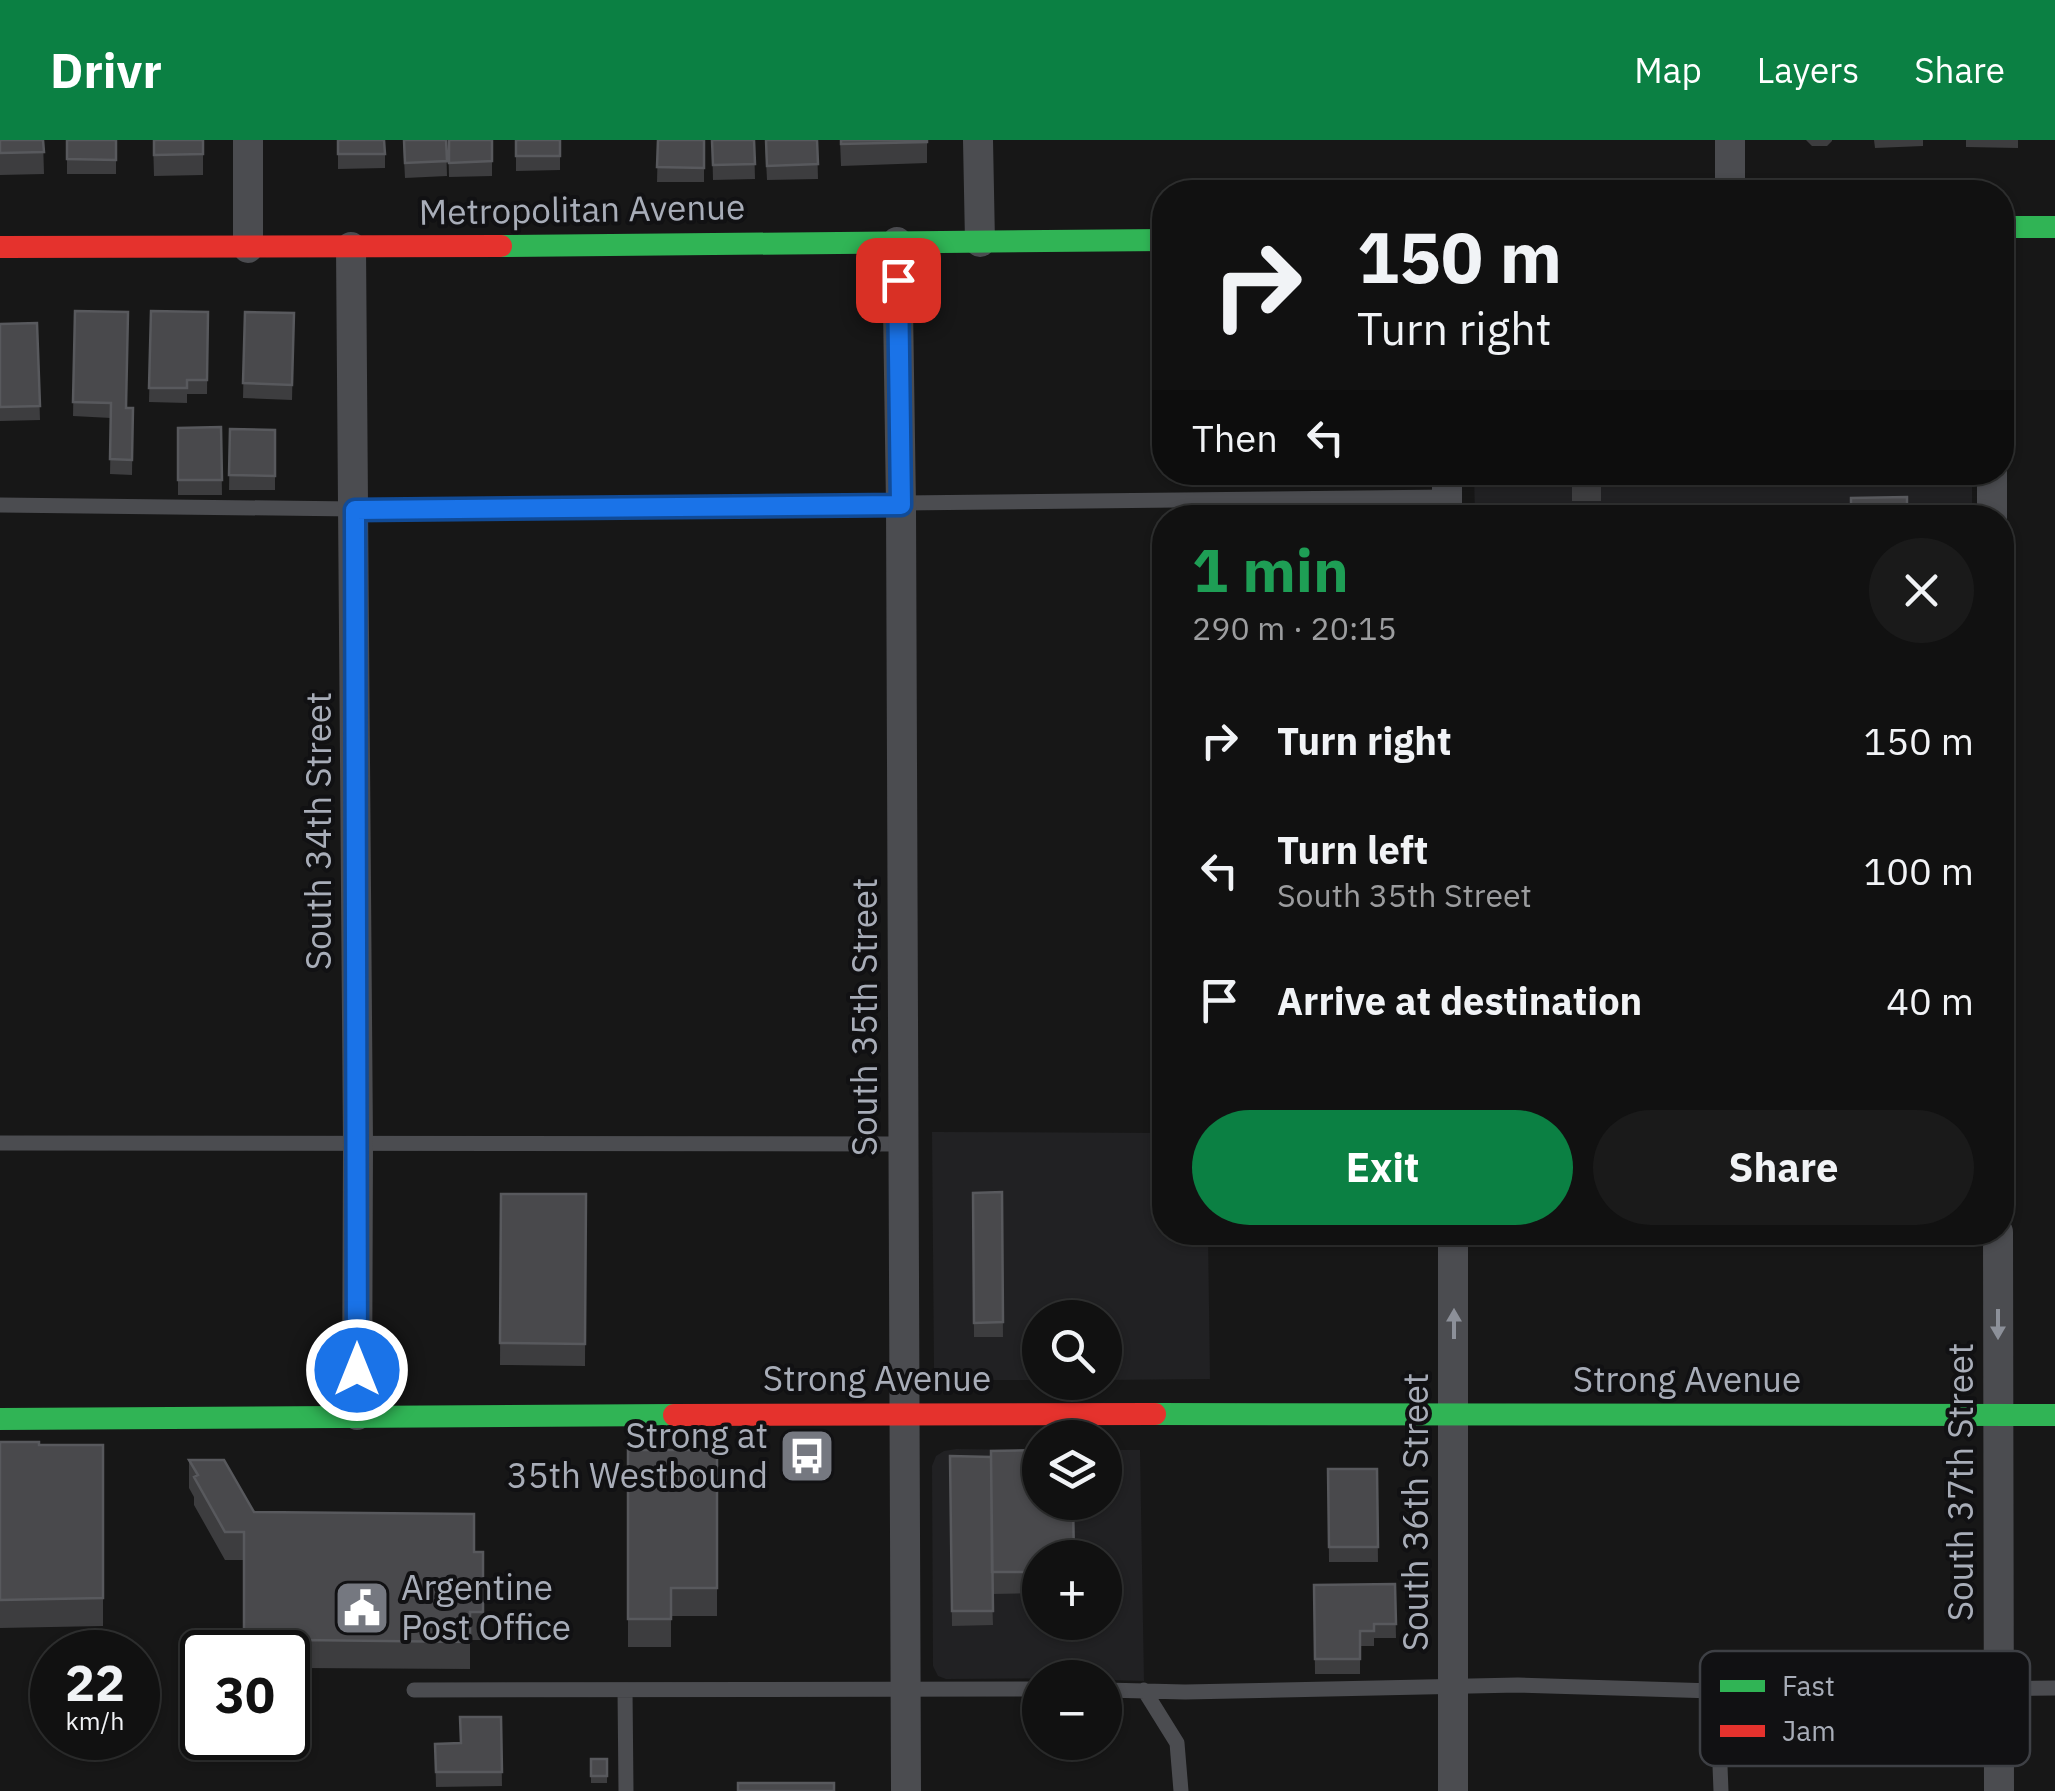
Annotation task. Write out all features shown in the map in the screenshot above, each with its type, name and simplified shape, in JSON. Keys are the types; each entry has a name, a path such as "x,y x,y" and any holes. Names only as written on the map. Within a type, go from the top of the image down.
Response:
{"street":[{"path":"248,140 248,248"},
{"path":"978,140 980,242"},
{"path":"1730,140 1730,180"},
{"path":"2014,227 2055,227"},
{"name":"Metropolitan Avenue","path":"0,247 1152,240"},
{"name":"South 35th Street","path":"897,242 906,1791"},
{"name":"South 34th Street","path":"351,247 357,1415"},
{"name":"South 36th Street","path":"1453,1245 1454,1791"},
{"name":"South 37th Street","path":"1998,1245 1998,1651"},
{"name":"Strong Avenue","path":"0,1419 357,1415 2055,1414"},
{"name":"South 37th Street","path":"1999,1766 1999,1791"}],"lane":[{"path":"1272,505 1447,496"},
{"path":"0,505 355,510 901,505 1152,510"},
{"path":"0,1144 902,1144"},
{"path":"1122,1690 1518,1685 1700,1690"},
{"path":"414,1690 1022,1688"},
{"path":"625,1690 626,1791"},
{"path":"1144,1690 1177,1744 1182,1791"},
{"path":"1720,1766 1721,1791"}],"shaded area":[{"path":"1474,485 1972,485 1972,505 1475,505"},
{"path":"932,1132 1152,1133 1152,1245 1208,1245 1210,1379 1122,1380 1122,1300 1022,1300 1022,1380 937,1378"},
{"path":"956,1449 1022,1450 1022,1520 1122,1520 1122,1450 1140,1450 1144,1681 1122,1680 1122,1660 1022,1660 1022,1679 938,1676 933,1666 932,1466 936,1456"}],"building":[{"path":"0,140 43,140 44,152 0,153"},
{"path":"67,140 116,140 116,160 67,159"},
{"path":"154,140 203,140 203,154 154,155"},
{"path":"338,140 384,140 385,154 338,154"},
{"path":"404,140 446,140 447,161 405,163"},
{"path":"449,140 492,140 492,161 449,163"},
{"path":"516,140 560,140 560,156 516,156"},
{"path":"658,140 704,140 704,168 657,167"},
{"path":"712,140 754,140 755,164 713,165"},
{"path":"766,140 817,140 818,164 767,166"},
{"path":"841,140 927,140 927,142 841,144"},
{"path":"75,311 128,312 126,408 133,408 132,460 110,459 111,403 73,402"},
{"path":"151,311 208,312 207,380 187,380 187,388 149,388"},
{"path":"245,312 294,313 292,385 243,383"},
{"path":"37,323 40,406 0,407 0,324"},
{"path":"221,427 222,480 178,480 178,428"},
{"path":"230,429 275,430 275,476 229,475"},
{"path":"1907,497 1907,505 1851,505 1851,498"},
{"path":"1002,1192 1003,1322 974,1323 973,1193"},
{"path":"501,1194 586,1194 585,1344 500,1343"},
{"path":"0,1442 103,1445 103,1598 0,1600"},
{"path":"628,1450 717,1450 717,1588 671,1588 671,1619 628,1619"},
{"path":"1022,1450 1022,1520 1073,1520 1074,1540 1022,1540 1022,1572 992,1572 991,1451"},
{"path":"950,1456 991,1457 993,1611 952,1611"},
{"path":"189,1460 224,1460 254,1512 474,1514 474,1552 483,1552 483,1612 470,1612 470,1642 310,1640 310,1630 244,1630 244,1532 225,1532 194,1477 198,1475"},
{"path":"1328,1469 1377,1469 1378,1547 1329,1547"},
{"path":"1395,1584 1396,1624 1374,1624 1374,1631 1360,1631 1360,1659 1315,1659 1314,1585"},
{"path":"460,1717 501,1717 502,1772 436,1772 435,1744 461,1743"},
{"path":"591,1759 607,1759 607,1776 591,1776"},
{"path":"738,1783 834,1783 834,1791 738,1791"}],"traffic: fast":[{"path":"2014,227 2055,227"},
{"path":"501,246 1152,240"},
{"path":"1155,1414 2055,1415"},
{"path":"0,1419 674,1415"}],"traffic: jam":[{"path":"0,247 501,246"},
{"path":"674,1415 1155,1414"}],"place":[{"name":"Strong at 35th Westbound","path":"807,1456"},
{"name":"Argentine Post Office","path":"362,1608"}],"route":[{"path":"357,1370 355,510 901,505 898,280"}]}
